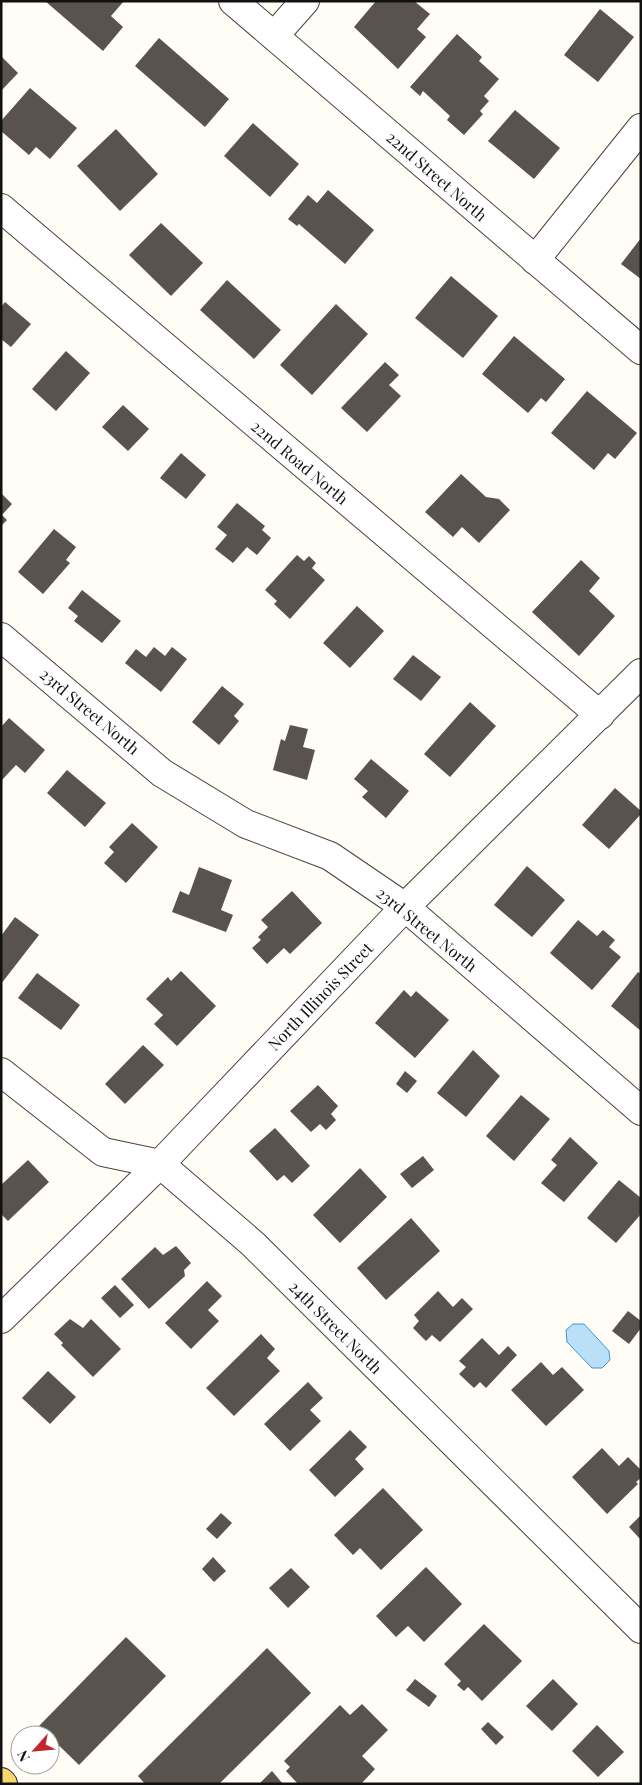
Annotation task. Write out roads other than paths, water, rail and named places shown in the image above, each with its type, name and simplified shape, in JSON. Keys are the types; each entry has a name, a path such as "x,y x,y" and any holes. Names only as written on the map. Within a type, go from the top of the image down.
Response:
{"street":[{"name":"22nd Street North","path":"233,1 641,350"},
{"path":"274,36 305,1"},
{"path":"535,260 641,128"},
{"name":"22nd Road North","path":"1,208 600,715"},
{"name":"23rd Street North","path":"1,637 162,773 246,824 330,856 405,907 641,1110"},
{"name":"North Illinois Street","path":"1,1319 160,1164 405,907 641,673"},
{"name":"24th Street North","path":"1,1072 103,1152 160,1164 253,1244 641,1629"}],"water":[{"path":"573,1324 584,1324 609,1351 610,1360 602,1368 592,1368 567,1342 566,1330"}]}
